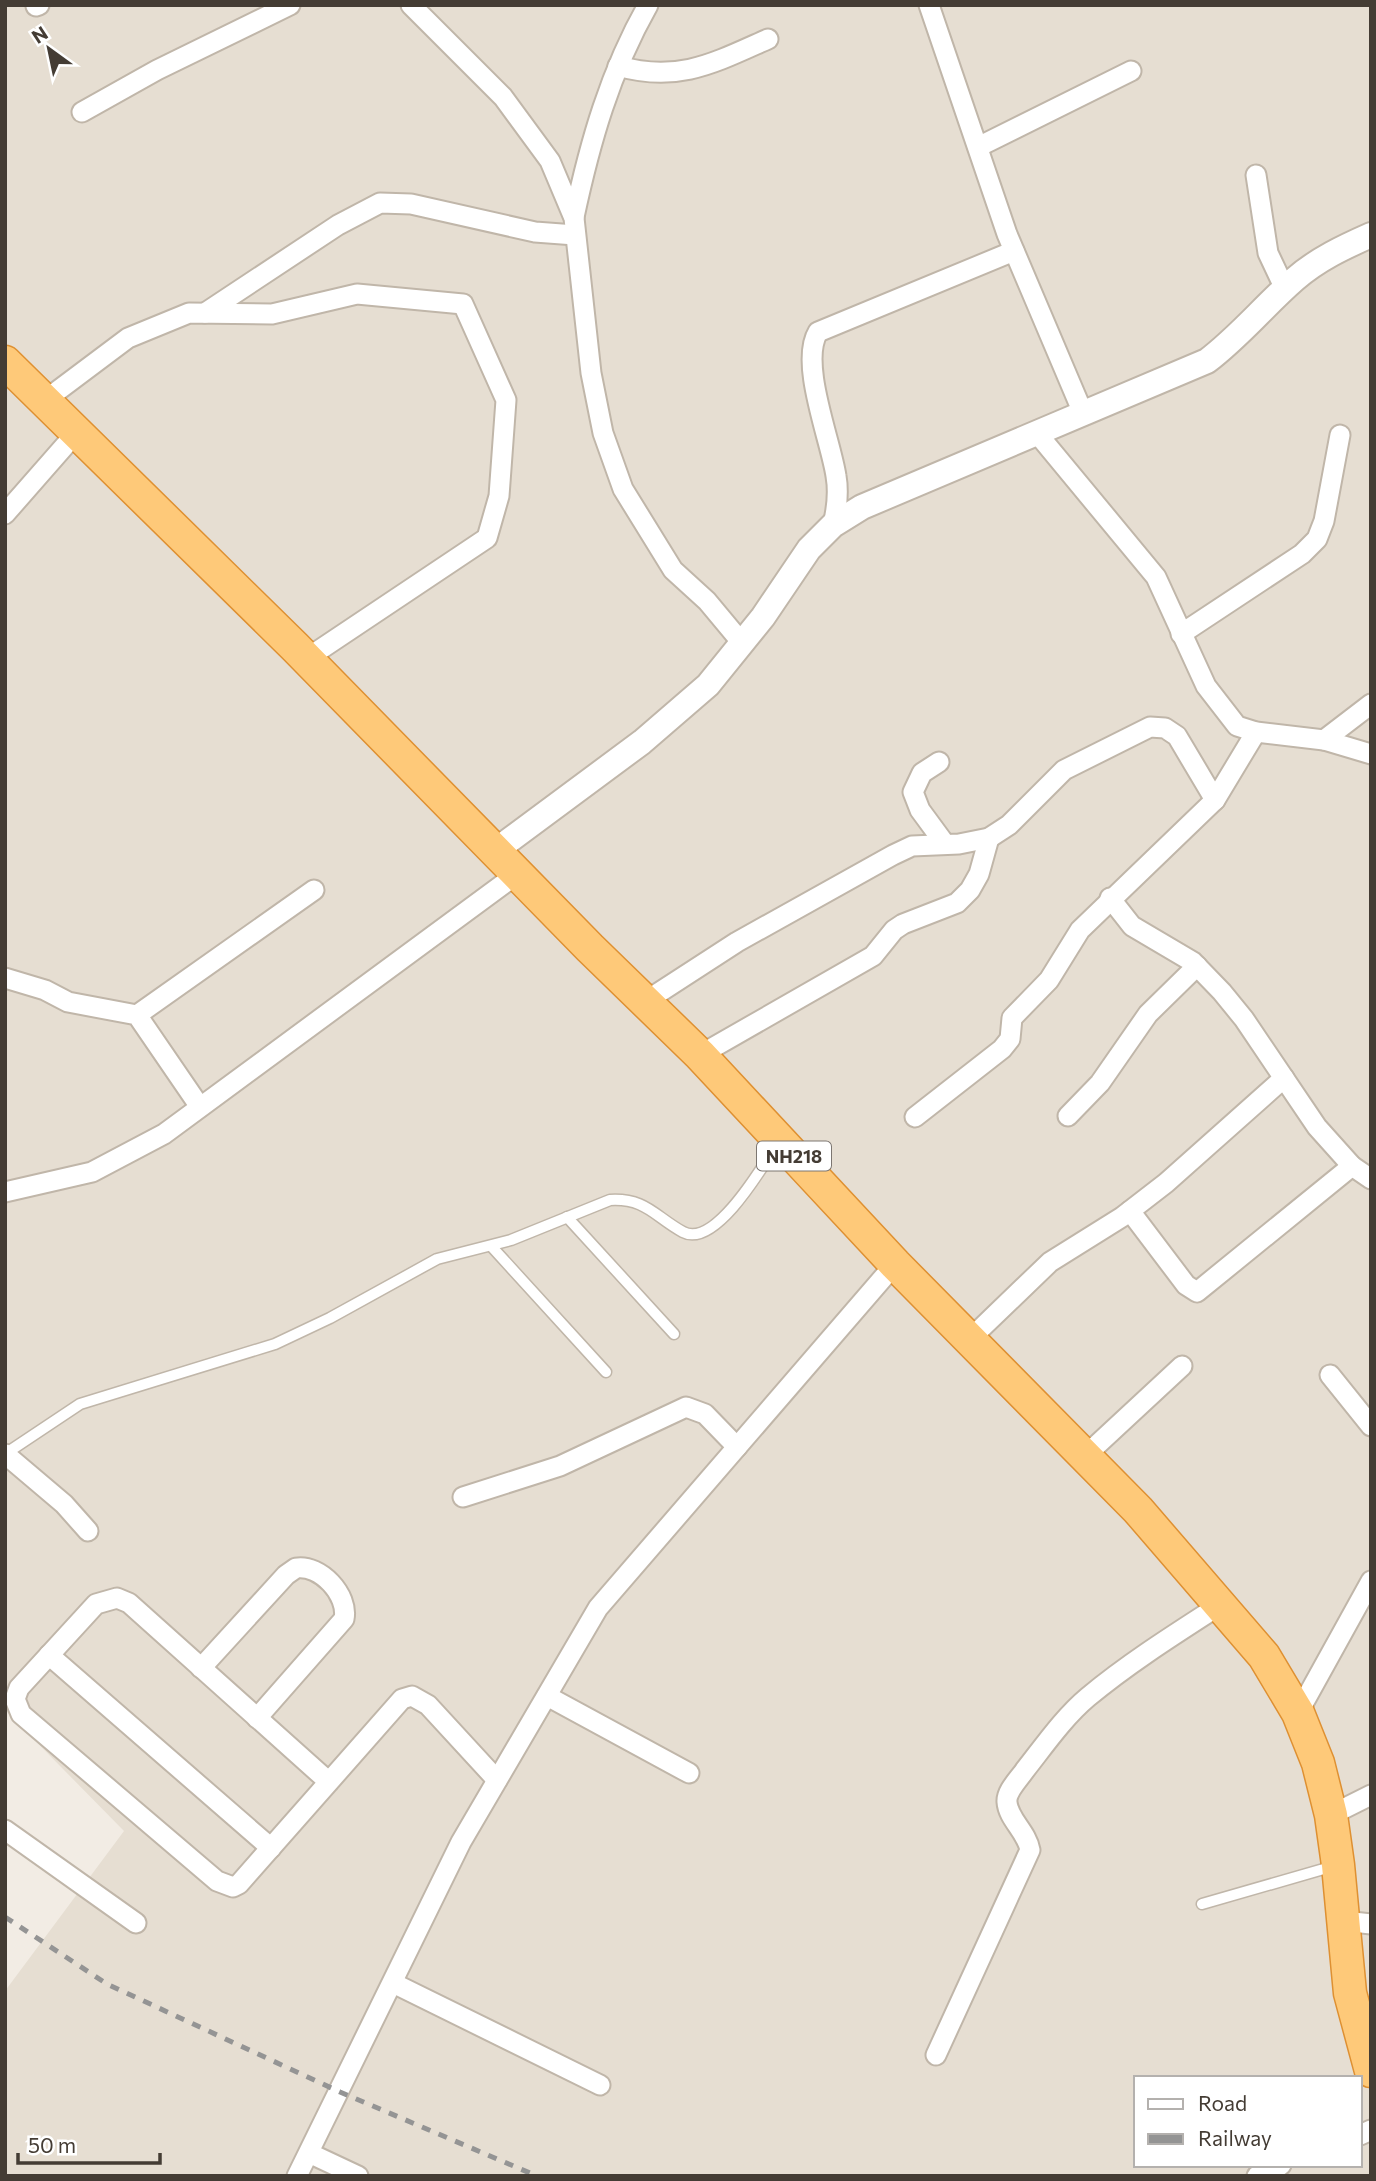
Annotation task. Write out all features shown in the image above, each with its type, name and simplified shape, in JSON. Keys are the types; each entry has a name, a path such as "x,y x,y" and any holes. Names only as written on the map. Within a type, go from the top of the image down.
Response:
{"highway":[{"name":"NH218","path":"5,362 306,659 700,1055 895,1264 1138,1510 1264,1657 1298,1713 1318,1763 1331,1815 1338,1865 1357,1923 1350,1993 1371,2071"}],"street":[{"path":"82,112 156,70 290,5"},
{"path":"411,5 503,97 550,161 575,227 591,373 603,433 623,489 673,570 707,601 742,643"},
{"path":"575,227 589,150 618,66 648,5"},
{"path":"929,5 1014,251 1083,413"},
{"path":"618,66 638,72 681,73 707,66 768,39"},
{"path":"978,147 1131,71"},
{"path":"1255,176 1268,253 1285,289"},
{"path":"205,313 338,225 380,203 424,206 535,232 575,227"},
{"path":"495,851 642,742 708,685 809,550 834,525 862,507 1207,361 1233,341 1285,289 1331,253 1371,235"},
{"path":"834,525 838,494 836,475 816,389 813,347 818,332 1014,251"},
{"path":"44,401 128,338 189,313 272,314 357,294 463,304 506,400 499,496 487,538 306,659"},
{"path":"1036,432 1150,568 1170,603 1181,634 1206,686 1237,726 1256,732 1324,740 1371,754"},
{"path":"5,514 76,433"},
{"path":"1181,634 1302,554 1317,539 1324,521 1340,435"},
{"path":"1324,740 1371,704"},
{"path":"646,1001 737,942 893,855 912,846 966,844 989,838 1009,825 1064,770 1084,757 1150,727 1165,728 1177,736 1215,800"},
{"path":"915,1117 1002,1049 1010,1039 1012,1018 1049,980 1080,930 1110,898 1215,800 1256,732"},
{"path":"939,762 922,773 914,792 920,810 945,844"},
{"path":"700,1055 873,956 894,930 903,924 957,903 970,890 979,874 989,838"},
{"path":"5,1192 92,1172 164,1134 517,874"},
{"path":"138,1015 314,890"},
{"path":"1110,898 1132,926 1197,966 1244,1018 1325,1138 1352,1167 1371,1179"},
{"path":"1068,1116 1100,1083 1148,1014 1197,966"},
{"path":"5,978 45,990 68,1002 138,1015 200,1107"},
{"path":"970,1339 1051,1262 1130,1211 1213,1144 1284,1078"},
{"path":"1130,1211 1186,1285 1197,1292 1352,1167"},
{"path":"298,2176 461,1842 598,1608 895,1264"},
{"path":"1085,1456 1182,1366"},
{"path":"1330,1375 1371,1426"},
{"path":"463,1497 560,1466 686,1407 705,1414 737,1447"},
{"path":"5,1454 64,1504 88,1531"},
{"path":"201,1668 286,1575 296,1568 313,1569 338,1592 346,1610 344,1619 257,1718"},
{"path":"1298,1713 1371,1581"},
{"path":"329,1782 129,1603 117,1598 96,1604 19,1688 15,1699 21,1714 226,1885 233,1887 239,1884 271,1848 402,1699 412,1696 428,1705 497,1780"},
{"path":"936,2055 1030,1850 1029,1840 1006,1801 1012,1789 1043,1746 1086,1699 1134,1662 1220,1605"},
{"path":"49,1655 271,1848"},
{"path":"547,1696 689,1773"},
{"path":"1331,1815 1371,1795"},
{"path":"5,1830 136,1923"},
{"path":"393,1983 600,2085"},
{"path":"309,2154 358,2176"},
{"path":"1257,2176 1277,2167"}],"lane":[{"path":"5,1454 80,1404 275,1344 330,1318 437,1259 492,1247 610,1200 627,1199 643,1204 684,1232 701,1233 717,1222 747,1192 779,1140"},
{"path":"567,1217 674,1335"},
{"path":"492,1247 606,1371"},
{"path":"1202,1905 1338,1865"}],"shaded area":[{"path":"5,5 1371,5 1371,2176 5,2176 5,1991 124,1831 5,1710"}],"railway":[{"path":"5,1917 107,1984 340,2092 537,2176"}]}
